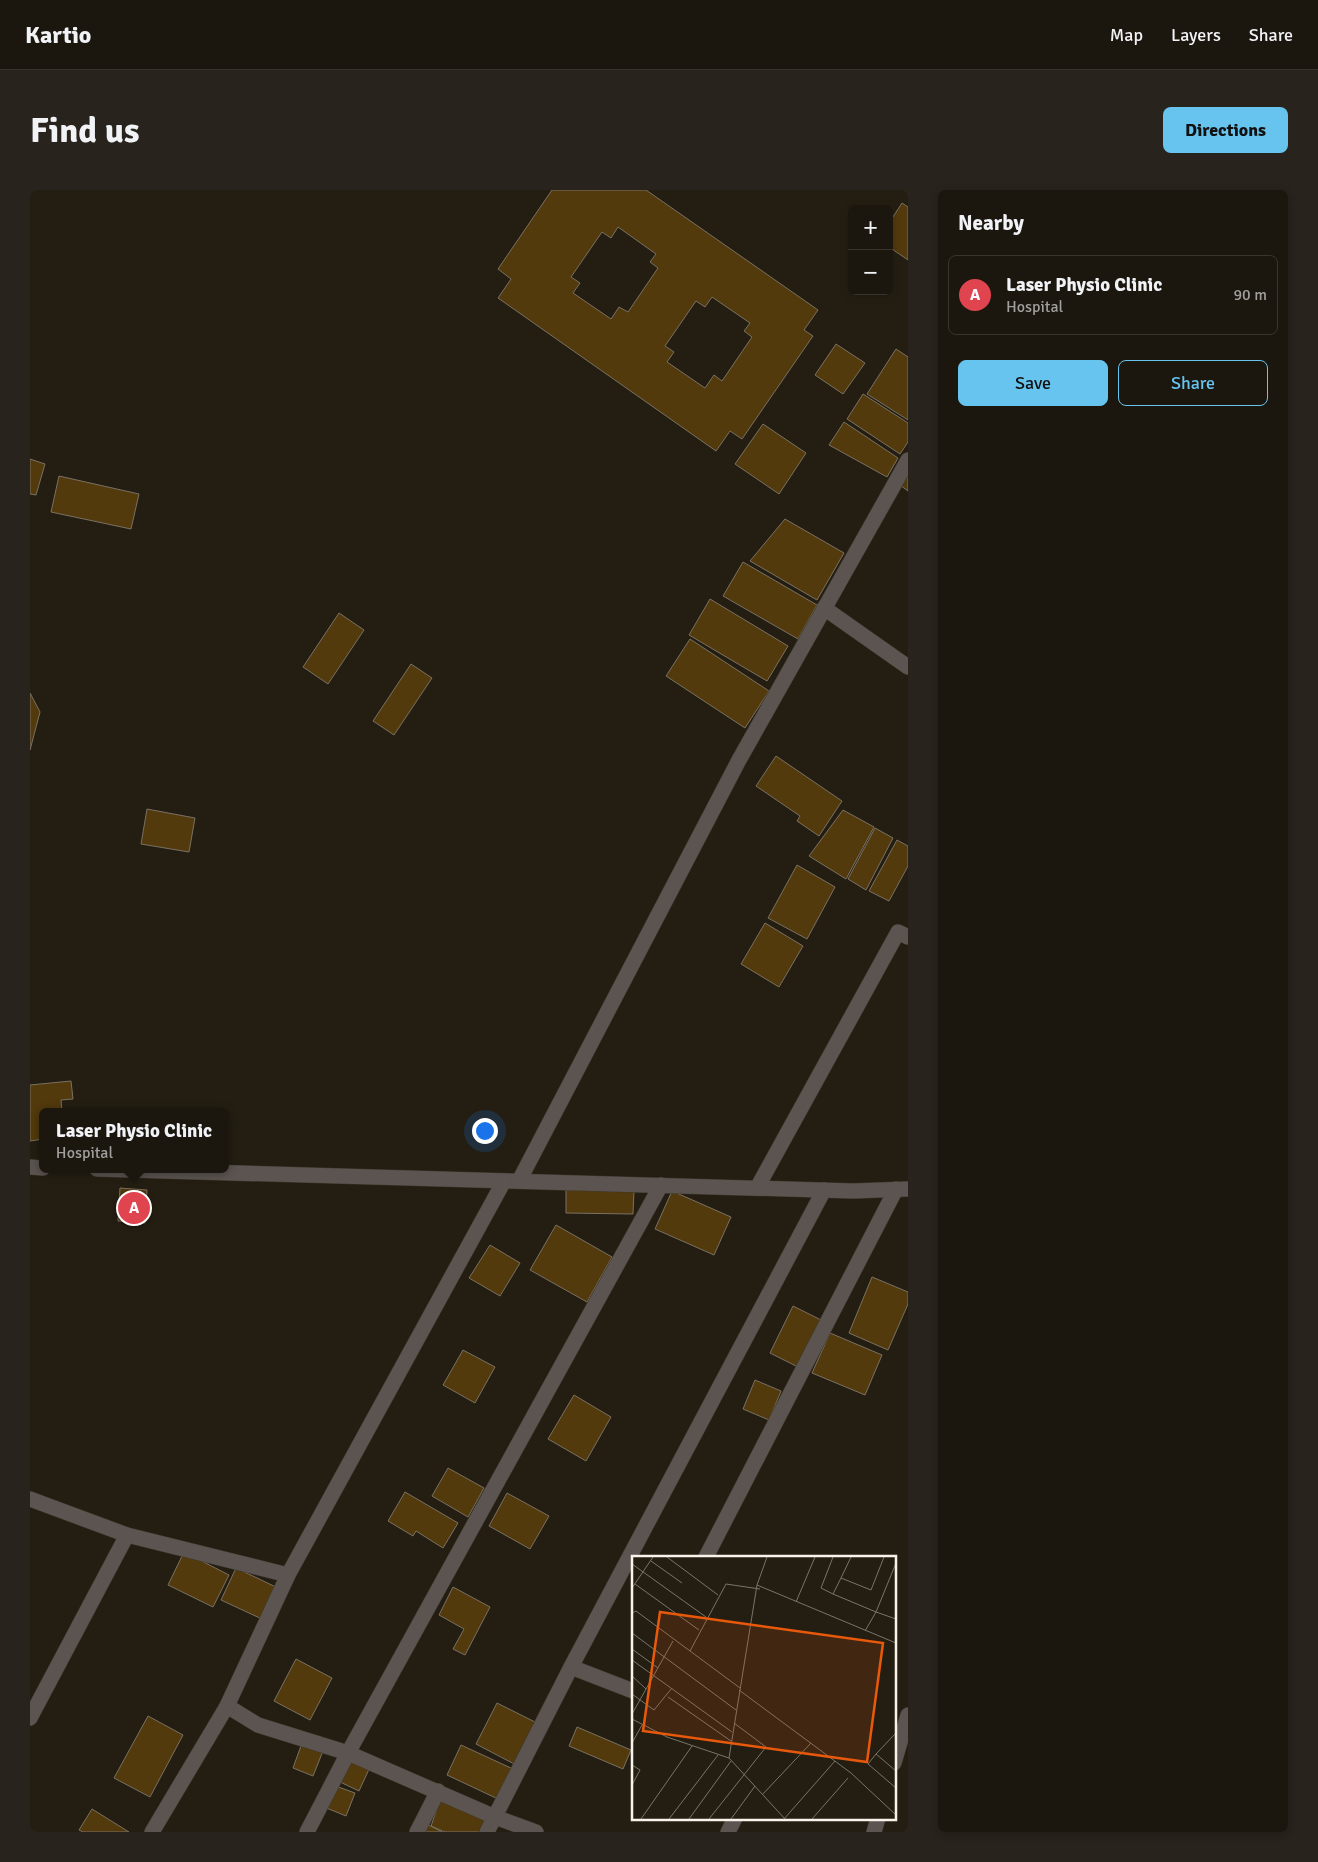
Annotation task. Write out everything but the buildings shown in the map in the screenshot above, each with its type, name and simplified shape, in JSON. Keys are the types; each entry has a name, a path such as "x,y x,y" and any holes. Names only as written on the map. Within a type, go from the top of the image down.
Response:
{"street":[{"path":"152,1832 227,1706 288,1575 511,1181 739,760 908,460"},
{"path":"824,608 908,667"},
{"path":"757,1188 898,932 908,937"},
{"path":"229,1173 824,1190 902,1189 707,1556"},
{"path":"307,1832 348,1753 661,1185"},
{"path":"487,1832 571,1668 824,1190"},
{"path":"30,1499 127,1535 288,1575"},
{"path":"30,1718 127,1535"},
{"path":"571,1668 632,1691"},
{"path":"227,1706 258,1725 348,1753 495,1817 536,1832"},
{"path":"896,1756 908,1715"},
{"path":"417,1832 438,1791"},
{"path":"728,1832 734,1820"}],"place":[{"name":"Laser Physio Clinic","path":"134,1208"}]}
